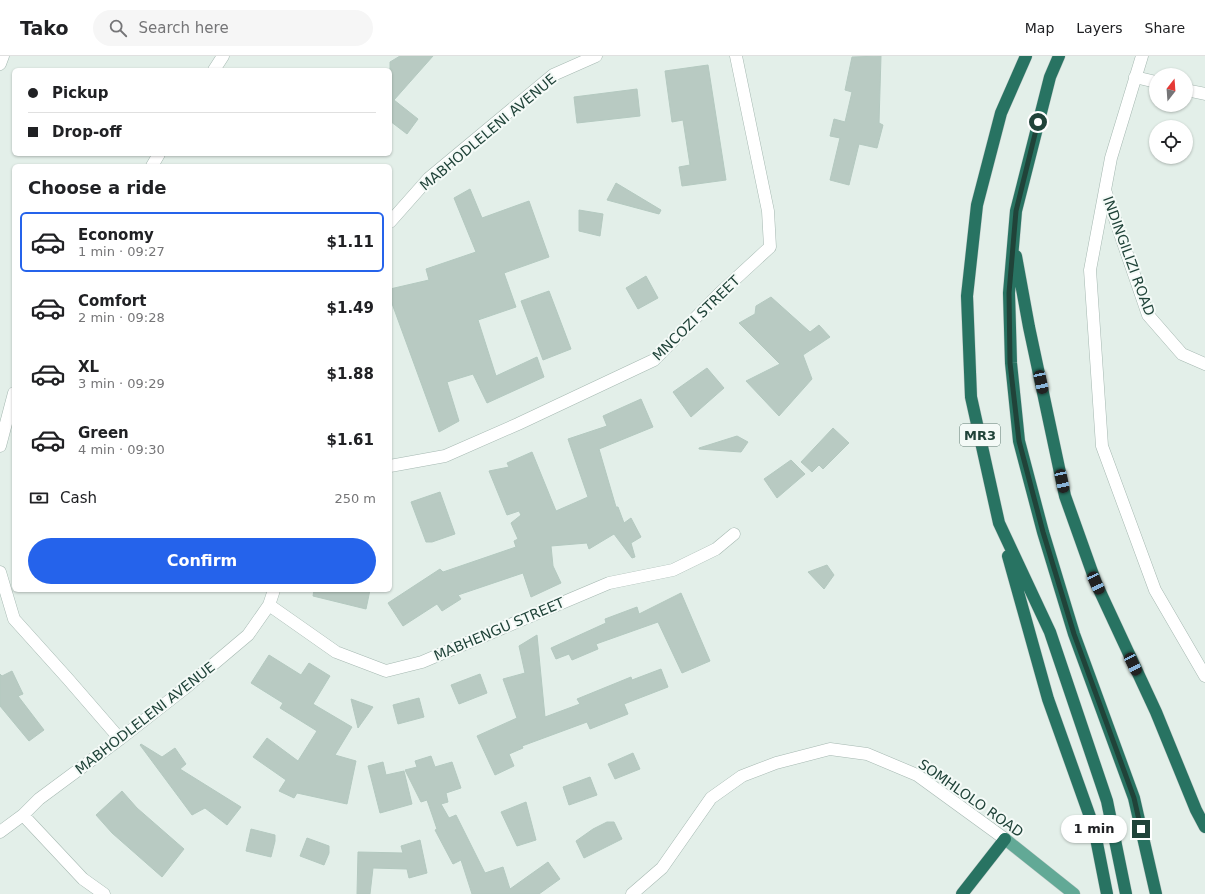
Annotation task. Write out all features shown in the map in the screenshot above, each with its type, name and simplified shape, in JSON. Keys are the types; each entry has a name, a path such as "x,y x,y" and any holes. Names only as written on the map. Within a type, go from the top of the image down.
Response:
{"highway":[{"name":"MR3","path":"1026,56 1001,113 977,205 967,296 971,397 998,523 1050,632 1107,801 1126,894"},
{"name":"MR3","path":"1059,56 1050,77 1016,211 1009,293 1009,314 1010,363 1019,441 1043,532 1074,634 1134,798 1156,894"},
{"path":"1014,241 1029,327 1065,496 1096,583 1156,712 1196,810 1205,827"},
{"path":"998,523 1048,699 1094,828 1107,894"},
{"path":"962,894 1006,839"}],"main road":[{"name":"SOMHLOLO ROAD","path":"1006,839 1074,894"}],"street":[{"path":"0,64 3,56"},
{"path":"215,68 223,56"},
{"name":"MABHODLELENI AVENUE","path":"392,220 429,178 554,75 596,56"},
{"name":"MNCOZI STREET","path":"392,466 445,456 654,360 720,293 770,246 768,212 736,56"},
{"name":"INDINGILIZI ROAD","path":"1142,56 1111,158 1105,190 1148,315 1182,354 1205,364"},
{"path":"1135,76 1149,80"},
{"path":"1193,91 1205,94"},
{"path":"1105,190 1090,270 1102,446 1155,590 1205,676"},
{"path":"0,446 12,400"},
{"name":"MABHENGU STREET","path":"269,605 336,652 386,671 422,662 609,584 673,570 716,549 734,534"},
{"path":"0,572 14,619 120,739"},
{"name":"MABHODLELENI AVENUE","path":"0,832 23,815 39,799 184,689 248,634 269,605 273,592"},
{"name":"SOMHLOLO ROAD","path":"632,894 662,868 711,798 742,776 776,763 830,749 867,754 917,775 1006,839"},
{"path":"23,815 83,879 104,894"}],"building":[{"path":"400,56 433,56 394,100 418,119 407,134 392,123 392,68 390,68 390,62"},
{"path":"881,56 879,123 883,125 877,148 859,144 849,185 830,180 840,138 830,136 834,119 845,122 852,92 845,90 852,57"},
{"path":"708,65 726,180 682,186 679,167 690,165 683,120 672,122 665,71"},
{"path":"637,89 640,116 577,123 574,97"},
{"path":"616,183 661,210 659,214 607,200"},
{"path":"470,189 482,218 529,201 549,257 504,273 516,307 478,320 496,376 537,357 544,377 487,403 473,374 447,382 459,421 439,432 392,303 392,289 429,280 426,269 476,252 454,198"},
{"path":"579,210 603,214 600,236 579,231"},
{"path":"646,276 658,298 638,309 626,288"},
{"path":"549,291 571,349 543,360 521,301"},
{"path":"771,297 810,332 819,325 830,337 803,355 812,379 779,416 746,381 780,364 739,323 755,314 756,306"},
{"path":"707,368 724,388 691,417 673,392"},
{"path":"641,399 653,427 599,449 616,507 618,507 624,523 631,518 641,537 631,543 635,557 632,558 614,534 589,549 587,543 551,546 553,566 561,583 531,597 523,573 458,595 461,599 442,611 437,604 403,626 388,603 440,569 443,572 516,547 514,541 518,539 511,523 521,515 519,511 507,515 489,471 509,467 507,463 532,452 556,511 588,497 568,439 607,426 603,416"},
{"path":"833,428 849,443 823,469 819,465 812,472 801,462"},
{"path":"737,436 748,442 741,452 699,449 699,448"},
{"path":"791,460 805,474 777,498 764,479"},
{"path":"440,492 455,534 432,542 426,542 411,502"},
{"path":"827,565 834,575 824,589 808,572"},
{"path":"314,592 370,592 366,609 313,596"},
{"path":"681,593 710,661 682,673 658,622 596,644 598,649 572,660 569,654 556,659 551,648 606,623 605,619 637,607 639,614"},
{"path":"537,635 545,717 580,704 577,699 631,677 632,680 661,669 668,687 624,704 628,714 590,729 587,722 522,746 523,748 509,754 514,766 495,775 477,736 517,718 503,679 525,673 519,646"},
{"path":"269,655 301,675 309,663 330,676 313,704 352,727 335,755 356,761 347,804 297,793 294,798 279,791 286,780 253,757 267,738 298,761 317,731 280,708 283,703 251,683"},
{"path":"12,671 23,694 18,696 44,730 29,741 0,706 0,674 2,676"},
{"path":"480,674 487,693 459,704 451,685"},
{"path":"419,698 424,717 398,724 393,705"},
{"path":"351,699 373,707 358,728"},
{"path":"141,744 162,757 175,748 186,764 180,769 241,807 227,825 205,808 192,815 140,745"},
{"path":"633,753 640,769 615,779 608,764"},
{"path":"431,756 435,767 452,762 461,788 446,793 448,802 441,804 449,818 456,815 485,873 503,867 510,889 548,862 560,879 539,894 472,894 461,860 453,864 435,830 437,829 427,800 421,802 405,770 417,767 415,761"},
{"path":"383,762 386,775 404,771 412,804 380,813 368,766"},
{"path":"590,777 597,795 569,805 563,787"},
{"path":"122,791 137,808 184,849 162,877 112,833 96,815"},
{"path":"526,802 536,840 517,846 501,812"},
{"path":"607,822 614,822 622,839 584,858 576,841 593,829"},
{"path":"251,829 275,835 271,857 246,851"},
{"path":"307,838 329,846 329,853 324,865 300,856"},
{"path":"420,840 427,873 409,878 407,869 373,868 370,894 357,894 358,852 403,853 401,846"}],"route":[{"path":"1038,122 1016,211 1009,293 1010,363 1019,441 1043,532 1074,634 1134,798 1141,829"}]}
